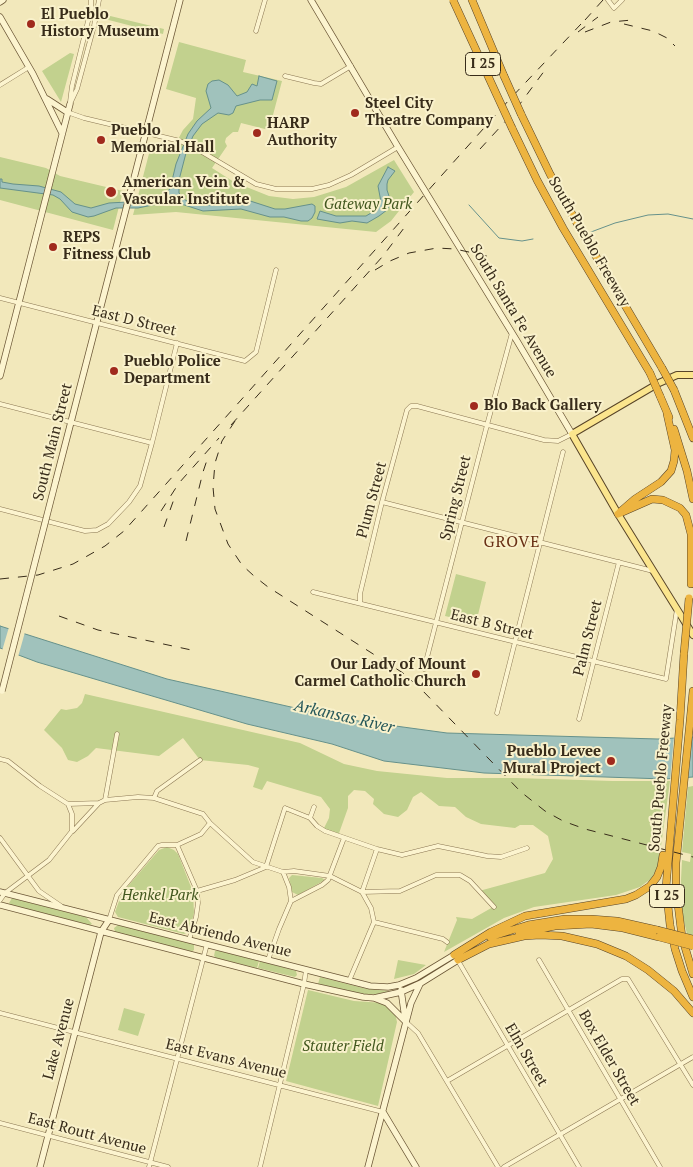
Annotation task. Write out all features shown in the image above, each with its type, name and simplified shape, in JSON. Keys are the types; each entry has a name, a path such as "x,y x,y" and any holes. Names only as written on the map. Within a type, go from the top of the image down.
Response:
{"highway":[{"name":"South Pueblo Freeway","path":"453,0 537,180 563,228 650,373 682,453 693,499"},
{"name":"South Pueblo Freeway","path":"472,0 521,114 550,174 674,390 693,438"},
{"path":"680,404 693,432"},
{"path":"618,514 635,499 661,482 671,472 674,450 667,414"},
{"path":"618,514 652,499 663,500 680,508 686,515 691,534 690,584"},
{"name":"South Pueblo Freeway","path":"693,558 666,875 668,912 678,960 693,998"},
{"name":"South Pueblo Freeway","path":"693,691 676,876 676,900 682,937 693,974"},
{"path":"456,957 463,949 491,932 525,916 626,899 641,893 653,882 661,867 668,818 672,811"},
{"path":"463,949 516,928 565,919 611,920 658,933 693,946"},
{"path":"456,957 525,931 567,925 613,926 693,939"},
{"path":"488,944 540,934 562,936 597,944 626,956 648,970 674,992 693,1013"}],"main road":[{"path":"572,434 664,380 677,375 693,375"},
{"name":"South Santa Fe Avenue","path":"572,434 618,514 693,635"}],"street":[{"path":"70,104 72,86 91,9 91,0"},
{"path":"0,376 67,112 77,89 99,0"},
{"name":"South Main Street","path":"0,697 180,0"},
{"path":"256,31 265,0"},
{"name":"South Santa Fe Avenue","path":"311,0 572,434"},
{"path":"608,0 614,8 622,0"},
{"path":"0,18 46,98 62,133"},
{"path":"285,76 321,84 351,66"},
{"path":"0,85 29,67"},
{"path":"46,98 67,112 173,139 197,149 256,184 276,190 312,189 340,180 398,147"},
{"name":"East D Street","path":"0,298 245,361 256,352 276,270"},
{"name":"Spring Street","path":"424,669 512,333"},
{"path":"0,509 85,532 97,530 108,524 129,502 140,486 177,343"},
{"path":"0,404 152,443"},
{"name":"Plum Street","path":"360,602 360,594 382,502 407,410 411,406 417,406 487,425"},
{"path":"487,425 549,441 561,440 572,434"},
{"path":"497,713 563,452"},
{"path":"382,502 653,571"},
{"name":"Palm Street","path":"579,719 619,562"},
{"name":"East B Street","path":"313,592 360,602 436,623 666,679 677,609"},
{"path":"105,800 117,734"},
{"path":"0,759 8,761 40,786 68,804 98,803 105,800 138,797 154,798 203,814 210,823 253,862 266,867 283,872 294,871 330,876 362,892 400,891 436,875 460,875 470,881 494,907"},
{"path":"154,798 157,791 200,760"},
{"path":"0,900 2,893 49,860 98,803"},
{"path":"68,804 72,814 72,831"},
{"path":"310,818 314,807"},
{"path":"197,891 235,880 266,867 285,808 310,818 325,831 377,849 402,855 438,846 446,846 487,856 501,857 527,848"},
{"path":"109,920 117,895 158,846 177,845 201,834 210,823"},
{"path":"0,838 39,891 64,907"},
{"path":"291,902 322,886 330,876 344,838"},
{"path":"177,845 197,891 196,916 189,940"},
{"path":"349,981 374,922 362,892 377,849"},
{"path":"268,960 291,902 289,887 283,872"},
{"name":"East Abriendo Avenue","path":"2,893 64,907 370,986 388,987 399,985"},
{"name":"East Abriendo Avenue","path":"0,905 344,994 374,998 402,992 421,983 456,957"},
{"name":"Lake Avenue","path":"40,1167 101,932 109,920"},
{"path":"374,922 442,939 447,942"},
{"path":"150,1165 207,944"},
{"path":"406,1022 402,992 399,985 456,957"},
{"name":"Elm Street","path":"456,957 579,1167"},
{"name":"Box Elder Street","path":"539,960 660,1167"},
{"path":"260,1167 306,970"},
{"path":"447,1081 622,979 628,979 633,984 693,1085"},
{"path":"368,1167 414,993 421,983"},
{"path":"374,998 392,1006 400,1017 418,1033 498,1167"},
{"name":"East Evans Avenue","path":"0,1013 382,1112"},
{"path":"504,1167 693,1057"},
{"path":"382,1112 416,1167"},
{"name":"East Routt Avenue","path":"0,1123 150,1165 168,1167"}],"green space":[{"path":"102,14 164,29 163,34 101,18"},
{"name":"Gateway Park","path":"179,42 246,60 243,72 282,81 269,130 241,123 238,132 233,132 226,138 227,146 212,168 234,182 269,196 293,199 314,197 346,187 394,160 414,192 391,221 376,232 176,212 133,215 151,146 155,143 174,147 183,130 193,119 196,98 166,89"},
{"path":"70,53 74,54 61,102 42,71"},
{"path":"0,157 46,168 60,176 123,191 113,230 0,200"},
{"path":"456,574 486,582 476,623 445,616"},
{"path":"85,694 300,743 344,764 377,771 447,778 670,781 661,846 654,845 654,852 661,854 658,866 652,878 640,887 616,895 534,907 504,918 444,952 457,920 456,917 472,919 493,907 479,891 545,873 553,859 548,836 533,825 520,825 515,828 481,824 466,817 455,807 439,806 421,792 413,797 407,810 398,817 384,814 373,804 374,799 365,791 354,790 348,796 348,808 338,836 323,830 329,818 330,809 321,797 267,781 262,790 253,787 259,768 200,760 183,738 159,756 96,748 88,756 77,762 68,760 62,748 44,730 61,709 77,708 82,703"},
{"path":"693,786 693,936 687,934 682,913 681,880 682,860 690,862 691,854 682,852 688,787"},
{"name":"Henkel Park","path":"167,847 178,854 193,892 194,913 189,932 184,934 118,917 115,912 122,893 159,850"},
{"path":"292,875 322,878 325,880 298,895 292,892 289,878"},
{"path":"12,898 86,917 92,924 11,905 9,903"},
{"path":"118,925 194,944 194,950 191,952 115,932 114,928"},
{"path":"215,951 259,961 257,968 216,958 214,956"},
{"path":"398,960 426,965 414,974 394,979"},
{"path":"260,961 296,971 297,975 295,977 258,968"},
{"path":"320,977 367,989 390,991 365,994 347,991 318,984"},
{"name":"Stauter Field","path":"308,990 354,1001 384,1003 395,1013 397,1022 378,1106 286,1081"},
{"path":"124,1008 145,1014 138,1036 118,1030"}],"water":[{"path":"259,76 277,81 272,100 260,100 236,106 233,113 229,115 218,113 202,124 193,136 186,153 179,180 179,193 185,200 201,205 214,205 235,198 241,198 275,209 312,204 315,206 315,212 308,221 270,217 241,209 203,211 172,201 138,208 116,208 88,217 72,212 60,199 53,195 0,188 0,179 2,179 2,182 13,184 39,186 61,192 75,204 91,208 109,203 146,201 160,197 170,189 176,164 188,134 197,121 211,108 206,91 208,84 219,80 228,85 237,96 247,92 252,84 257,86"},
{"path":"388,167 395,171 387,184 391,202 387,210 379,216 367,223 352,221 340,223 317,219 320,211 336,216 366,216 371,213 381,202 378,186"},
{"path":"0,626 167,679 344,719 447,733 658,739 693,737 693,777 665,779 484,773 384,761 332,744 247,724 37,662 0,648"}],"pier":[{"path":"9,627 25,632 18,657 2,651"},
{"path":"692,735 688,780 670,781 674,736"}],"waterway":[{"path":"469,205 499,238 522,241 533,239"},
{"path":"591,232 615,223 648,215 668,214 693,219"}],"railway":[{"path":"585,20 603,0"},
{"path":"578,32 598,17"},
{"path":"585,32 611,22 632,20"},
{"path":"0,579 38,575 73,564 105,546 124,531 509,100 581,24"},
{"path":"624,24 653,31 667,38 675,46"},
{"path":"480,149 514,112 545,70"},
{"path":"231,425 383,256 407,224"},
{"path":"375,270 409,253 437,248 455,249 487,256"},
{"path":"235,421 222,441 215,463 213,487 215,509 228,544 242,565 268,587 403,673 421,689 521,792 545,811 563,821 585,829 693,857"},
{"path":"161,511 179,483 219,438"},
{"path":"186,541 209,454"},
{"path":"164,527 174,499"},
{"path":"59,616 98,630 196,651"}],"place":[{"name":"El Pueblo History Museum","path":"31,24"},
{"name":"Steel City Theatre Company","path":"355,113"},
{"name":"HARP Authority","path":"257,133"},
{"name":"Pueblo Memorial Hall","path":"101,140"},
{"name":"American Vein & Vascular Institute","path":"111,192"},
{"name":"REPS Fitness Club","path":"53,247"},
{"name":"Pueblo Police Department","path":"114,371"},
{"name":"Blo Back Gallery","path":"474,406"},
{"name":"Our Lady of Mount Carmel Catholic Church","path":"476,674"},
{"name":"Pueblo Levee Mural Project","path":"611,761"}],"district":[{"name":"GROVE","path":"512,542"}],"water label":[{"name":"Arkansas River","path":"344,717"}]}
